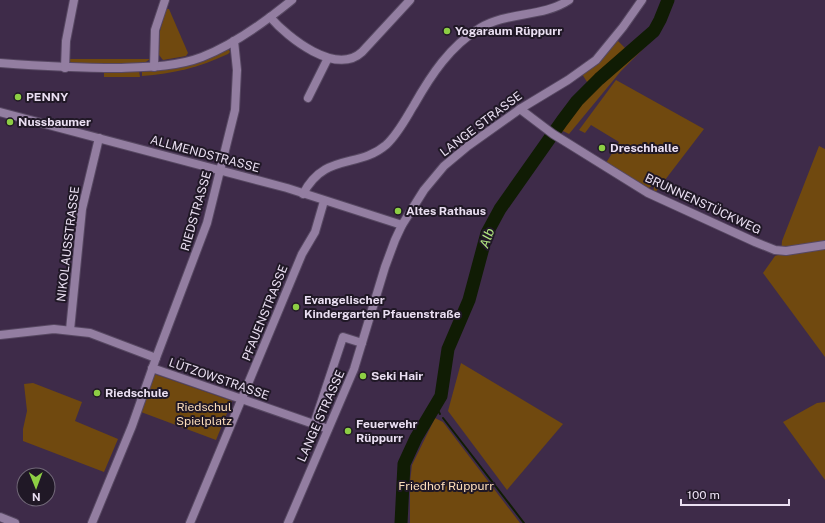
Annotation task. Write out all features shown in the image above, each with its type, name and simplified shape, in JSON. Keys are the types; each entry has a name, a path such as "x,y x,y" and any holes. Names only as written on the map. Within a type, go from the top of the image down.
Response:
{"street":[{"path":"65,68 66,41 74,0"},
{"path":"154,67 155,30 165,0"},
{"path":"0,63 65,68 154,67 193,60 234,41 270,18 292,0"},
{"path":"270,18 280,28 328,58 343,61 358,55 410,0"},
{"path":"304,194 314,178 326,168 373,153 390,141 436,68 472,33 502,18 546,11 569,0"},
{"name":"LANGE STRASSE","path":"288,523 328,429 344,396 385,267 402,225 424,190 444,166 468,146 520,109 568,80 596,60 632,16 642,0"},
{"name":"RIEDSTRASSE","path":"156,358 202,241 235,110 237,70 234,41"},
{"path":"308,98 328,58"},
{"name":"BRUNNENSTÜCKWEG","path":"520,109 544,129 656,197 755,242 775,250 786,251 825,245"},
{"name":"ALLMENDSTRASSE","path":"0,112 220,170 304,194 402,225"},
{"name":"NIKOLAUSSTRASSE","path":"70,330 82,209 98,138"},
{"name":"PFAUENSTRASSE","path":"190,523 302,254 315,232 324,201"},
{"name":"LÜTZOWSTRASSE","path":"0,335 31,331 70,330 109,338 156,358 152,368 328,429"},
{"path":"314,424 343,337 362,343"},
{"path":"92,523 132,426 152,368"},
{"path":"0,516 1,523"},
{"path":"0,516 15,523"}],"green space":[{"path":"166,9 169,9 188,53 186,56 163,60 159,55 160,31"},
{"path":"647,38 650,42 621,71 569,134 563,131 560,135 556,132 599,80"},
{"path":"617,40 626,49 589,85 582,74"},
{"path":"228,48 230,52 228,54 207,63 165,74 142,76 142,71"},
{"path":"69,59 150,59 143,64 72,65"},
{"path":"139,71 140,77 104,77 104,72"},
{"path":"616,80 704,129 655,193 653,192 654,187 652,186 647,189 606,163 619,142 591,125 585,133 579,130"},
{"path":"819,146 825,149 825,357 763,273 775,256 781,254 782,241"},
{"path":"461,363 563,424 507,490 448,411"},
{"name":"Riedschul Spielplatz","path":"154,374 232,401 216,440 141,412"},
{"path":"33,383 82,402 75,421 118,439 104,472 23,441 23,429 27,411 24,384"},
{"path":"825,402 825,480 783,422 817,403"},
{"name":"Friedhof Rüppurr","path":"435,418 443,422 520,523 410,523 410,482 412,465"}],"waterway":[{"name":"Alb","path":"401,523 404,464 416,438 441,396 448,349 469,300 487,233 500,209 577,101 599,79 654,31 668,0"},
{"path":"436,407 440,414"},
{"path":"443,418 524,523"}],"place":[{"name":"Yogaraum Rüppurr","path":"447,31"},
{"name":"PENNY","path":"18,97"},
{"name":"Nussbaumer","path":"10,122"},
{"name":"Dreschhalle","path":"602,148"},
{"name":"Altes Rathaus","path":"398,211"},
{"name":"Evangelischer Kindergarten Pfauenstraße","path":"296,307"},
{"name":"Seki Hair","path":"363,376"},
{"name":"Riedschule","path":"97,393"},
{"name":"Feuerwehr Rüppurr","path":"348,431"}]}
